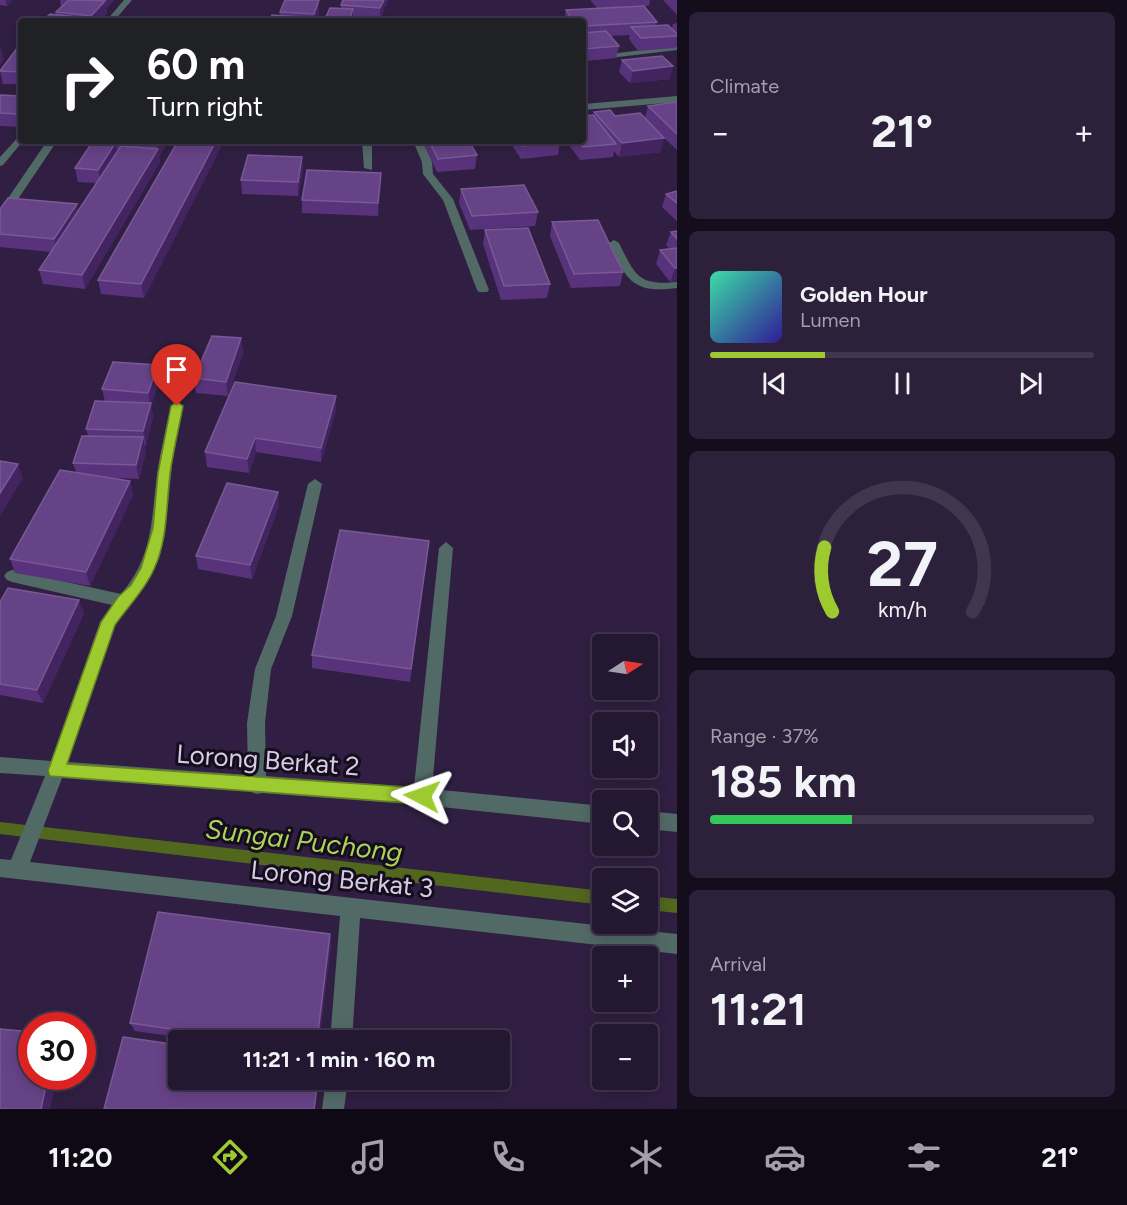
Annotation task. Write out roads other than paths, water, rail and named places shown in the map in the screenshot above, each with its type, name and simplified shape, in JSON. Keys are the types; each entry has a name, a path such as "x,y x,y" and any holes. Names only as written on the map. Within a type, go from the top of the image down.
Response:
{"street":[{"path":"113,18 128,0"},
{"path":"586,58 677,48"},
{"path":"586,107 677,99"},
{"path":"0,163 18,142"},
{"path":"0,218 50,144"},
{"path":"367,144 369,168"},
{"path":"419,144 427,162 428,174 448,199 483,290"},
{"path":"614,243 632,279 641,286 655,288 677,285"},
{"path":"13,865 56,771 108,622 123,601 136,589 148,568 160,528 164,473 177,406"},
{"path":"257,786 256,723 263,669 284,616 315,484"},
{"path":"422,796 446,548"},
{"path":"12,576 123,601"},
{"name":"Lorong Berkat 2","path":"0,765 257,786 422,796 592,814"},
{"path":"658,821 677,823"},
{"name":"Lorong Berkat 3","path":"13,865 677,944"},
{"path":"342,1030 351,907"},
{"path":"333,1109 336,1090"}],"waterway":[{"name":"Sungai Puchong","path":"0,828 592,897"},
{"name":"Sungai Puchong","path":"658,904 677,906"}]}
